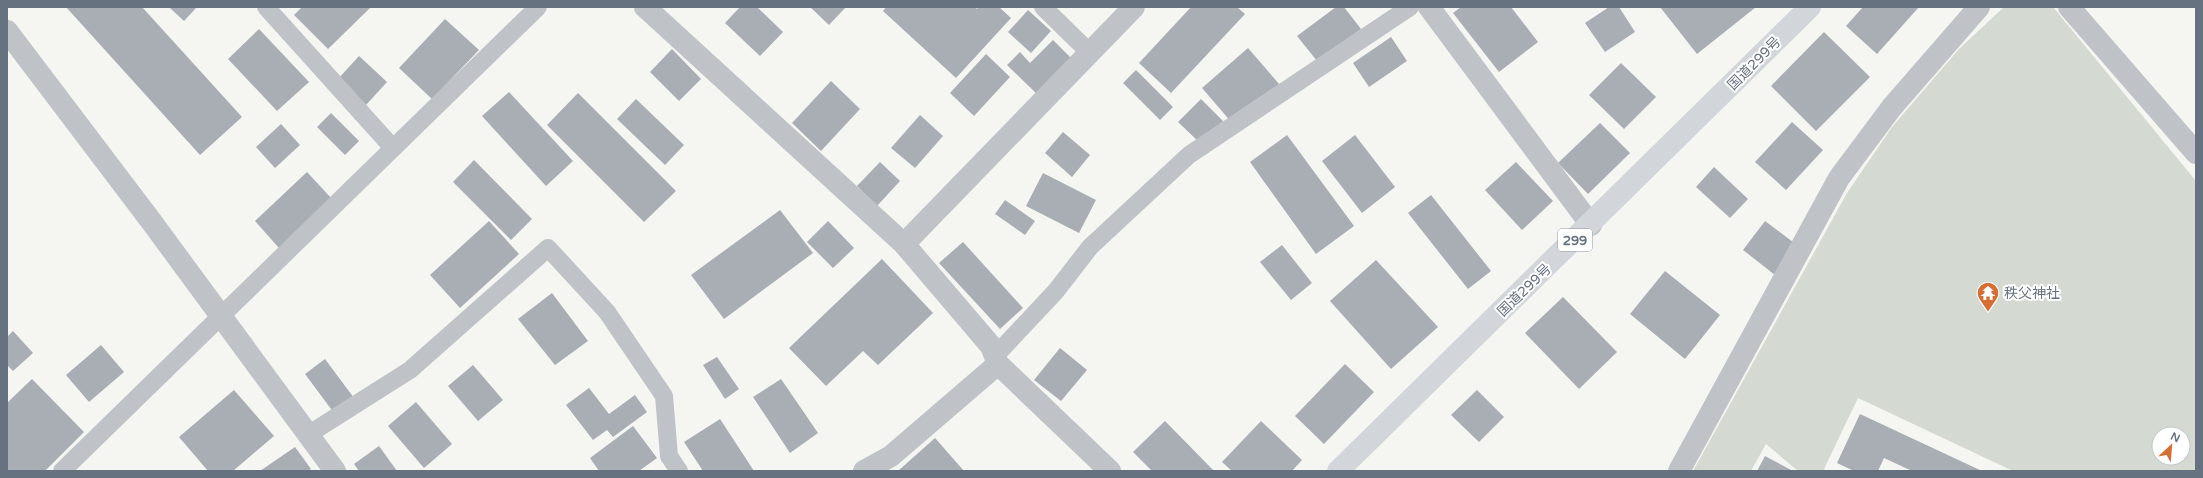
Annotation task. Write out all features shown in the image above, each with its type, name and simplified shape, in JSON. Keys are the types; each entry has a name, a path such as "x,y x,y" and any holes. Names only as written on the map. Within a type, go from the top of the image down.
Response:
{"highway":[{"name":"国道299号","path":"1338,471 1591,225 1810,7"}],"street":[{"path":"904,244 1134,7"},
{"path":"1429,7 1591,225"},
{"path":"1679,471 1839,178 1892,107 1979,7"},
{"path":"2069,7 2196,153"},
{"path":"656,10 904,244 991,346 997,360 1110,471"},
{"path":"7,31 151,221 336,471"},
{"path":"864,471 891,456 997,360"}],"lane":[{"path":"266,7 393,148"},
{"path":"62,471 538,7"},
{"path":"1043,7 1089,52"},
{"path":"997,360 1056,291 1090,247 1189,155 1410,7"},
{"path":"309,434 410,370 548,248 607,312 664,396 669,456 679,471"}],"shaded area":[{"name":"秩父神社","path":"2004,7 2053,7 2196,181 2196,471 2013,471 1858,398 1824,469 1826,471 1798,471 1766,444 1751,471 1693,471 1847,193 1892,127 1959,49"}],"building":[{"path":"66,7 142,7 242,117 200,155"},
{"path":"169,7 197,7 184,21"},
{"path":"302,7 370,8 328,49 294,15"},
{"path":"740,7 757,7 783,32 760,56 725,23"},
{"path":"810,7 846,7 829,25"},
{"path":"886,7 975,7 977,9 979,7 999,7 1011,18 956,78 883,11"},
{"path":"1191,7 1237,7 1245,14 1171,93 1139,63"},
{"path":"1336,7 1344,7 1361,29 1317,61 1297,36"},
{"path":"1461,7 1511,7 1538,42 1499,72 1453,13"},
{"path":"1609,7 1619,7 1635,32 1605,52 1585,23"},
{"path":"1660,7 1756,7 1697,54"},
{"path":"1863,7 1919,7 1877,54 1846,26"},
{"path":"1028,10 1051,31 1031,53 1008,32"},
{"path":"445,19 479,50 432,99 399,68"},
{"path":"259,29 309,82 277,111 228,59"},
{"path":"1824,32 1870,77 1816,131 1771,86"},
{"path":"1391,37 1407,61 1369,87 1353,63"},
{"path":"1053,40 1073,60 1038,95 1007,65 1020,52 1030,63"},
{"path":"1248,48 1279,84 1233,124 1202,88"},
{"path":"672,49 701,79 679,101 650,72"},
{"path":"986,54 1010,77 974,116 950,93"},
{"path":"359,56 387,82 366,105 338,79"},
{"path":"1621,63 1656,97 1624,129 1589,95"},
{"path":"1136,70 1173,107 1160,120 1123,83"},
{"path":"831,81 860,109 821,151 792,123"},
{"path":"509,92 573,161 546,186 482,116"},
{"path":"578,93 676,191 644,222 547,125"},
{"path":"636,99 684,145 665,165 617,119"},
{"path":"1201,99 1223,121 1200,143 1178,122"},
{"path":"331,113 359,141 345,155 317,127"},
{"path":"920,115 943,136 915,168 891,148"},
{"path":"1792,122 1823,150 1786,190 1755,162"},
{"path":"1600,123 1630,153 1588,194 1558,163"},
{"path":"281,124 300,145 275,168 256,147"},
{"path":"1063,132 1090,155 1072,177 1045,153"},
{"path":"1287,135 1354,226 1316,254 1250,162"},
{"path":"1355,135 1395,187 1362,213 1322,161"},
{"path":"474,160 532,219 511,240 453,182"},
{"path":"880,162 900,181 877,206 857,186"},
{"path":"1516,162 1553,201 1522,230 1485,190"},
{"path":"1714,167 1748,199 1730,218 1696,187"},
{"path":"307,172 332,199 279,248 255,221"},
{"path":"1043,173 1096,200 1079,233 1026,206"},
{"path":"1431,195 1491,271 1468,289 1408,213"},
{"path":"1005,200 1035,221 1025,235 995,214"},
{"path":"780,210 813,253 724,319 691,275"},
{"path":"489,221 519,254 460,308 430,275"},
{"path":"828,221 854,248 833,268 807,242"},
{"path":"1765,221 1797,245 1775,275 1743,250"},
{"path":"963,242 1023,308 1000,329 939,263"},
{"path":"1282,245 1312,283 1291,300 1260,262"},
{"path":"882,259 933,313 878,365 863,351 826,386 789,348"},
{"path":"1376,260 1438,327 1391,369 1330,301"},
{"path":"1665,271 1720,315 1685,359 1630,314"},
{"path":"552,293 588,341 555,365 518,319"},
{"path":"1563,297 1617,352 1579,389 1525,333"},
{"path":"13,331 33,353 13,371 7,365 7,337"},
{"path":"101,345 124,372 89,402 66,375"},
{"path":"1060,348 1087,370 1061,401 1034,380"},
{"path":"717,357 739,389 725,399 703,365"},
{"path":"325,359 354,398 334,413 305,374"},
{"path":"1345,364 1374,392 1324,444 1295,416"},
{"path":"473,365 503,400 478,421 448,386"},
{"path":"32,379 84,432 45,471 7,471 7,403"},
{"path":"781,379 818,433 790,453 753,397"},
{"path":"589,388 609,414 635,395 647,412 613,437 607,430 593,440 566,405"},
{"path":"234,390 274,436 233,471 208,471 179,437"},
{"path":"1477,390 1504,417 1479,442 1451,415"},
{"path":"416,402 452,444 424,468 388,426"},
{"path":"1860,414 1982,471 1912,471 1884,458 1878,471 1854,471 1837,463"},
{"path":"720,419 754,471 703,471 684,442"},
{"path":"1165,421 1214,471 1152,471 1133,452"},
{"path":"1261,421 1302,460 1292,471 1232,471 1222,462"},
{"path":"633,426 657,458 639,471 599,471 590,458"},
{"path":"935,438 964,471 898,471"},
{"path":"379,446 397,471 359,471 354,464"},
{"path":"295,447 311,469 308,471 260,471"},
{"path":"1765,456 1793,471 1757,471"}],"place":[{"name":"秩父神社","path":"1988,312"}]}
